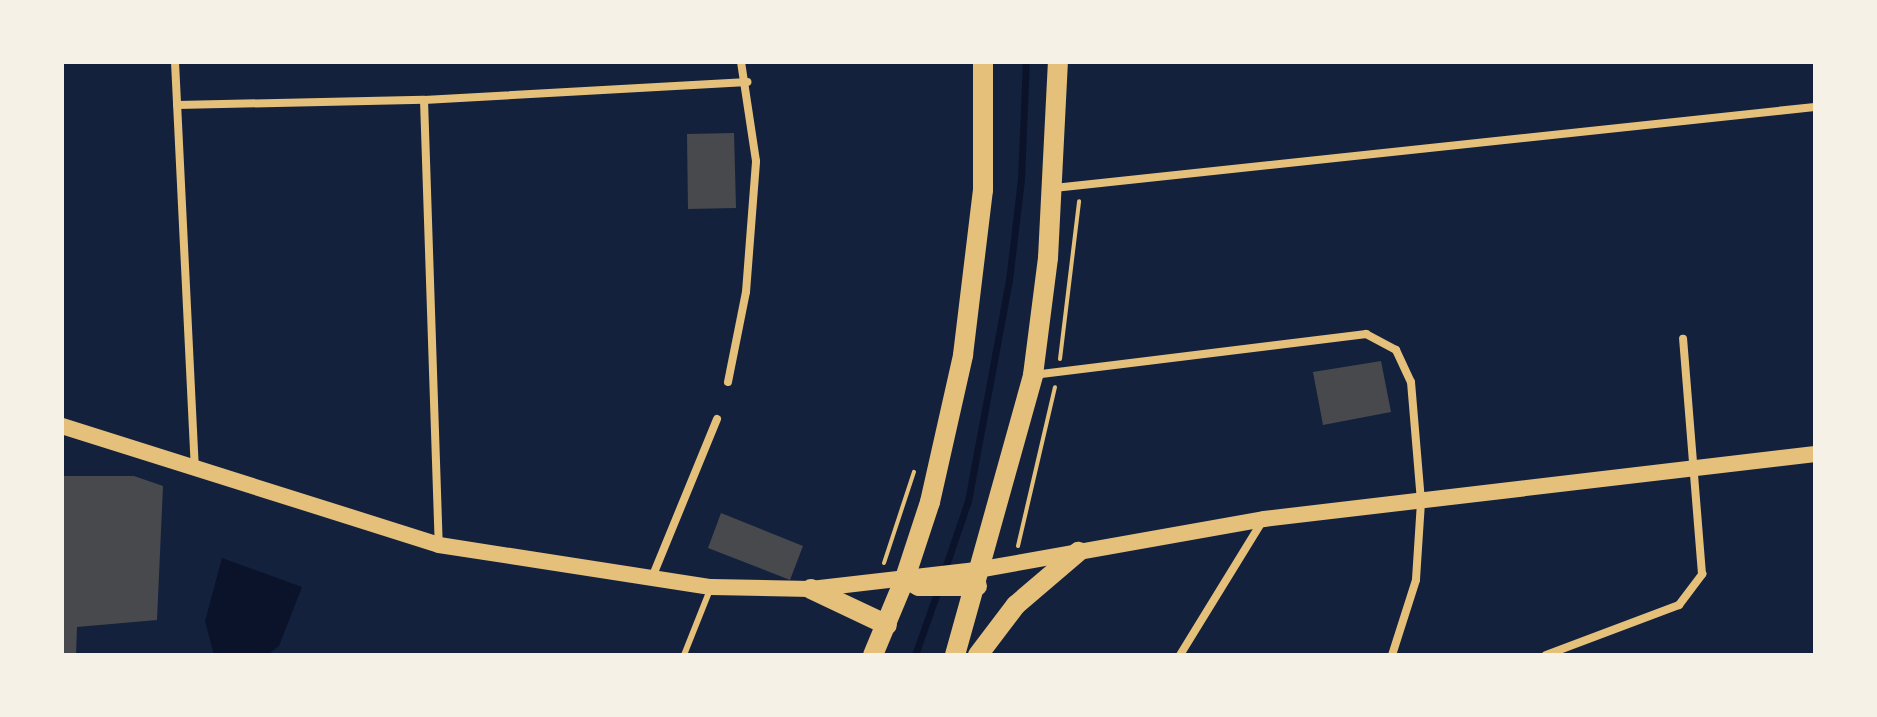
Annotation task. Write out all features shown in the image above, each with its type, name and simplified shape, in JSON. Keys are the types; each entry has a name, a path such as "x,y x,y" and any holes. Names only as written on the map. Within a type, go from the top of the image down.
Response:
{"main road":[{"path":"873,655 914,580 963,355 983,190 983,62"},
{"path":"955,655 1033,375 1054,188 1058,62"},
{"path":"62,426 439,545 651,581 711,587 811,589 880,581 976,576 1078,552 1264,519 1693,472 1815,454"},
{"path":"978,655 1016,605 1078,552"},
{"path":"914,580 953,588 976,576"},
{"path":"811,589 887,625"}],"street":[{"path":"175,62 195,468"},
{"path":"728,382 753,224 756,161 747,82 741,62"},
{"path":"177,105 424,100 747,82"},
{"path":"424,100 439,545"},
{"path":"1054,188 1815,107"},
{"path":"1033,375 1366,334 1396,350 1411,382 1421,502 1416,580 1392,655"},
{"path":"1546,655 1679,605 1702,574 1683,339"},
{"path":"651,581 717,419"},
{"path":"1180,655 1264,519"}],"lane":[{"path":"684,655 711,587"}],"path":[{"path":"880,581 917,462"}],"water":[{"path":"222,558 302,587 279,646 267,655 214,655 205,621"}],"building":[{"path":"734,133 736,208 688,209 687,134"},
{"path":"1381,361 1391,412 1323,425 1313,372"},
{"path":"62,476 134,476 163,486 157,620 77,627 76,655 62,655"},
{"path":"721,513 803,546 790,580 708,548"}],"waterway":[{"path":"944,571 968,501 1009,280 1021,179 1026,62"},
{"path":"915,655 939,587"}]}
